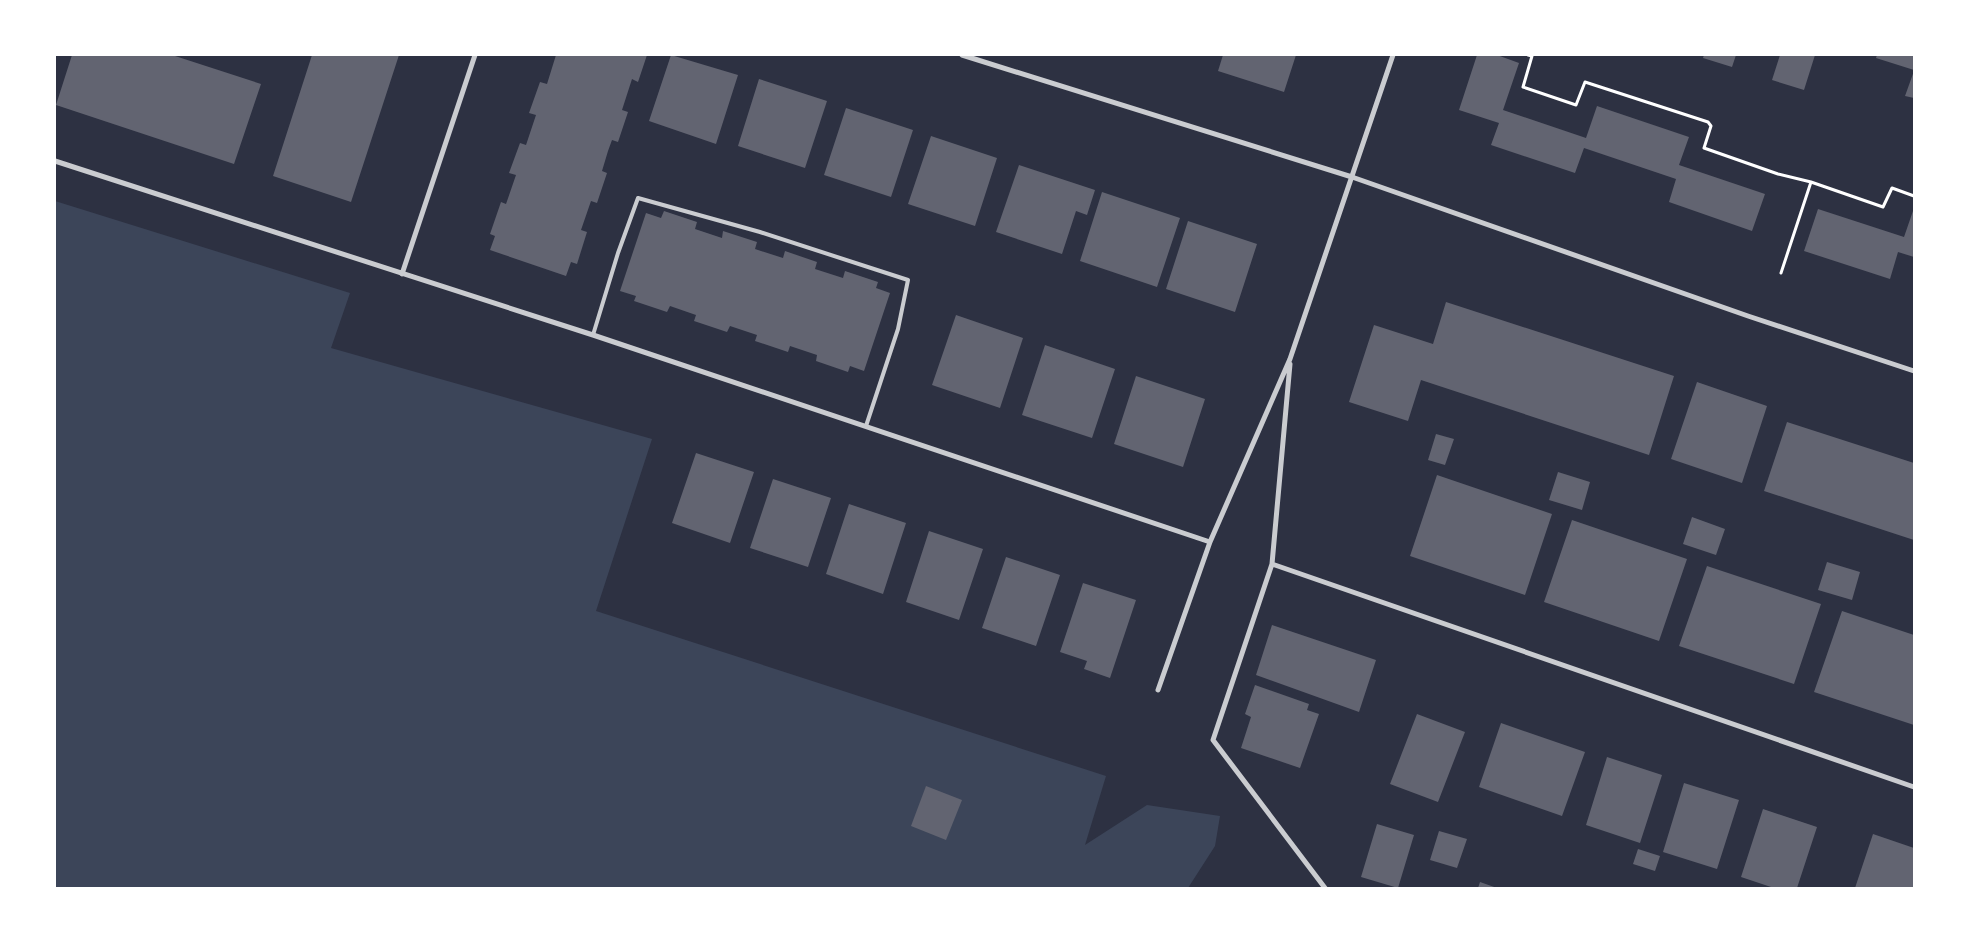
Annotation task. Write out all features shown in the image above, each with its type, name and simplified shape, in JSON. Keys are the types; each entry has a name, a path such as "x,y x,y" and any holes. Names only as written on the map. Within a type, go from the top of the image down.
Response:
{"street":[{"path":"402,274 475,55"},
{"path":"962,55 1352,177 1748,316 1914,371"},
{"path":"1158,690 1210,542 1290,359 1393,55"},
{"path":"55,161 593,335 1210,542"},
{"path":"1290,359 1272,564 1213,740 1325,888"},
{"path":"1272,564 1914,787"}],"lane":[{"path":"593,335 618,253 638,198 760,232 908,280 898,329 866,426"}],"path":[{"path":"1528,55 1532,56 1523,86 1576,105 1585,82 1708,122 1711,126 1704,148 1883,207 1892,188 1914,196"},
{"path":"1782,273 1811,182"}],"shaded area":[{"path":"55,201 350,293 331,348 652,439 596,611 1106,776 1085,845 1147,805 1220,816 1215,846 1188,888 55,888"}],"building":[{"path":"72,55 172,55 261,84 234,164 56,105"},
{"path":"312,55 399,55 351,202 273,176"},
{"path":"556,55 647,55 638,82 632,79 622,110 628,112 618,142 612,140 602,171 607,173 597,203 591,201 581,230 587,232 577,264 571,262 566,276 490,250 495,236 490,234 501,202 506,204 516,175 509,173 520,143 526,145 536,115 529,113 540,82 547,84"},
{"path":"671,55 738,75 716,144 649,121"},
{"path":"1223,55 1296,55 1284,92 1218,71"},
{"path":"1477,55 1497,55 1519,63 1503,110 1586,138 1597,106 1689,137 1679,165 1765,194 1752,231 1669,202 1676,179 1584,148 1575,173 1491,145 1499,123 1459,110"},
{"path":"1704,55 1736,55 1732,67 1703,58"},
{"path":"1780,55 1815,55 1804,90 1772,80"},
{"path":"1877,55 1914,55 1914,70 1876,58"},
{"path":"1914,71 1914,98 1905,96"},
{"path":"759,79 827,101 805,168 738,146"},
{"path":"846,108 913,130 891,197 824,175"},
{"path":"931,136 997,158 975,226 908,204"},
{"path":"1019,165 1095,190 1087,215 1076,211 1062,254 996,232"},
{"path":"1102,192 1180,218 1157,287 1080,261"},
{"path":"1914,208 1914,257 1898,252 1890,279 1804,251 1818,209 1904,237"},
{"path":"664,211 697,222 695,229 722,238 723,231 757,242 755,249 783,258 785,251 817,262 815,269 843,278 845,271 878,282 876,288 890,293 864,371 850,366 848,372 816,361 817,355 790,346 788,352 755,341 757,335 730,326 727,332 694,321 696,315 670,306 667,312 634,301 636,296 620,291 646,213 661,218"},
{"path":"1188,221 1257,244 1235,312 1166,289"},
{"path":"1446,302 1674,376 1649,455 1421,380 1408,421 1349,402 1374,325 1433,344"},
{"path":"956,315 1023,338 1000,408 932,385"},
{"path":"1045,345 1115,369 1092,438 1022,415"},
{"path":"1136,376 1205,399 1183,467 1114,444"},
{"path":"1697,382 1767,406 1742,483 1671,459"},
{"path":"1787,422 1914,463 1914,540 1764,491"},
{"path":"1436,434 1454,439 1445,465 1428,460"},
{"path":"696,453 754,472 730,543 672,523"},
{"path":"1558,472 1590,482 1582,510 1549,500"},
{"path":"1437,475 1552,514 1525,595 1410,556"},
{"path":"773,479 831,498 808,567 750,548"},
{"path":"849,504 906,523 883,594 826,574"},
{"path":"1692,517 1725,529 1716,555 1683,544"},
{"path":"1572,520 1687,559 1659,641 1544,602"},
{"path":"929,531 983,549 959,620 906,602"},
{"path":"1006,557 1060,575 1036,646 982,628"},
{"path":"1827,562 1860,572 1852,600 1818,590"},
{"path":"1707,566 1821,604 1794,684 1679,646"},
{"path":"1083,583 1136,600 1110,678 1084,669 1087,661 1060,652"},
{"path":"1842,611 1914,635 1914,725 1814,692"},
{"path":"1272,625 1376,660 1359,712 1256,675"},
{"path":"1255,685 1309,704 1307,710 1319,714 1300,768 1241,748 1251,717 1245,714"},
{"path":"1417,714 1465,732 1438,802 1390,784"},
{"path":"1501,723 1585,752 1562,816 1479,787"},
{"path":"1607,757 1662,775 1640,843 1586,825"},
{"path":"1684,783 1739,800 1717,869 1663,852"},
{"path":"926,786 962,800 946,840 911,826"},
{"path":"1763,809 1817,827 1797,888 1774,888 1741,877"},
{"path":"1377,824 1414,835 1398,888 1361,877"},
{"path":"1439,831 1467,839 1457,868 1430,860"},
{"path":"1873,834 1914,848 1914,888 1855,888"},
{"path":"1638,849 1660,856 1655,871 1633,864"},
{"path":"1480,882 1497,888 1478,888"}]}
